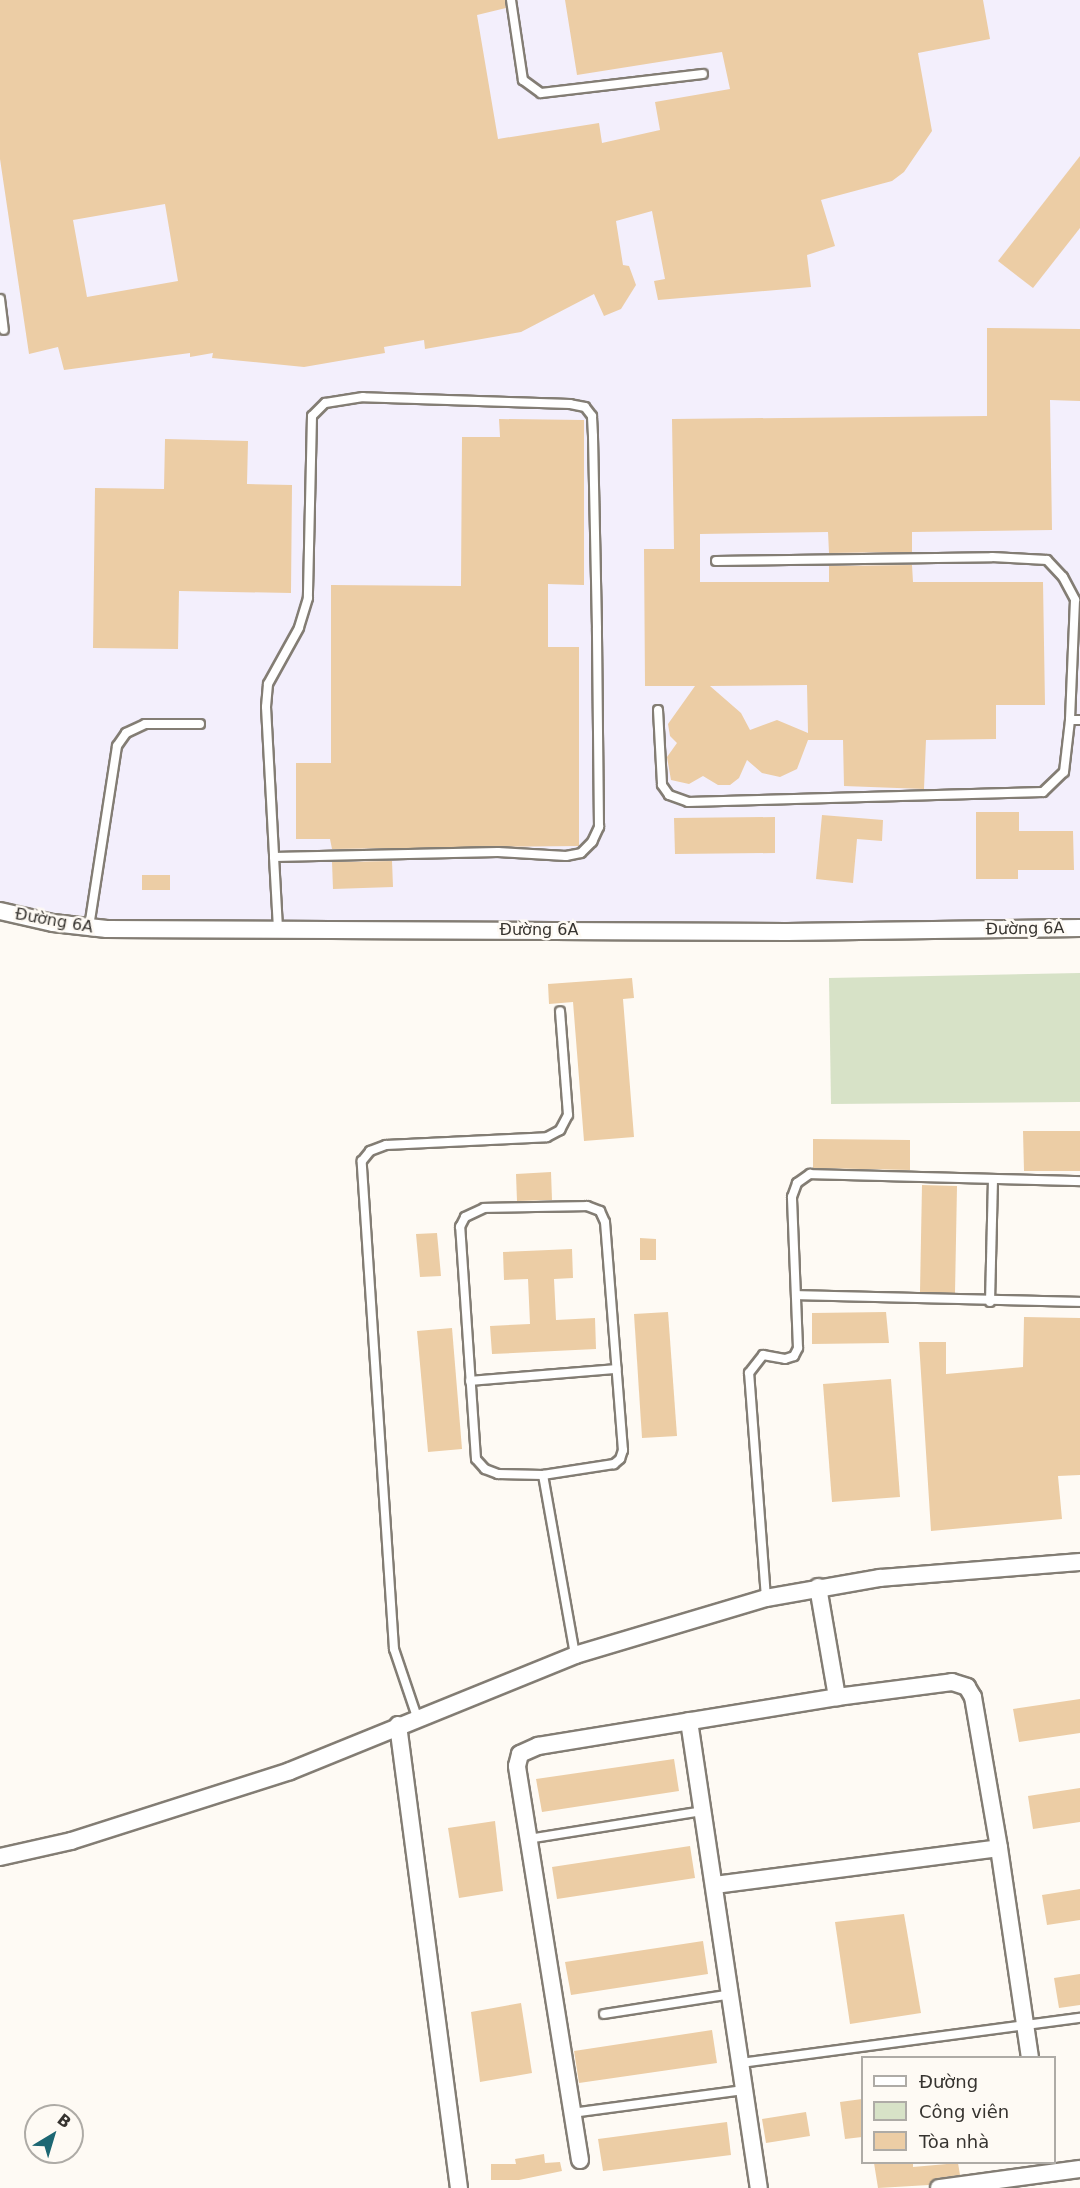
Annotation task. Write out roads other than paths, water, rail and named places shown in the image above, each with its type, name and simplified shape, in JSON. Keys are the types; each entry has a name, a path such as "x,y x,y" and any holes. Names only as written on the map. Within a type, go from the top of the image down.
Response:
{"street":[{"name":"Đường 6A","path":"0,911 89,927 787,932 1080,928"},
{"path":"0,1857 70,1841 186,1806 290,1771 417,1717 575,1655 766,1598 818,1587 880,1578 1080,1562"},
{"path":"818,1587 837,1697"},
{"path":"580,2160 517,1766 520,1754 538,1746 837,1697 952,1682 967,1687 973,1697 999,1848 1030,2056"},
{"path":"689,1721 759,2188"},
{"path":"398,1725 459,2188"},
{"path":"715,1885 999,1848"},
{"path":"944,2188 1046,2168 1080,2169"}],"lane":[{"path":"511,0 523,80 541,93 703,74"},
{"path":"0,299 4,330"},
{"path":"274,857 498,852 566,856 581,853 592,842 599,826 596,605 593,436 591,416 585,408 570,404 363,397 325,402 312,416 308,598 299,628 268,684 274,857 279,928"},
{"path":"657,710 662,785 669,795 688,802 1043,792 1064,772 1075,720 1075,600 1063,576 1047,560 992,557 716,561"},
{"path":"89,927 117,746 126,733 145,724 200,724"},
{"path":"417,1717 394,1649 362,1161 370,1151 386,1145 547,1137 560,1130 568,1115 560,1011"},
{"path":"766,1598 749,1373 763,1355 785,1359 794,1356 796,1295 792,1197 796,1183 810,1174 993,1182 1080,1181"},
{"path":"990,1302 993,1182"},
{"path":"587,1206 600,1211 605,1222 617,1369 623,1450 620,1459 614,1464 543,1475 498,1474 484,1469 476,1459 470,1381 460,1227 465,1217 484,1208 587,1206"},
{"path":"796,1295 990,1302 1080,1302"},
{"path":"470,1381 617,1369"},
{"path":"543,1475 575,1655"},
{"path":"528,1839 704,1811"},
{"path":"604,2014 731,1994"},
{"path":"741,2063 1080,2018"},
{"path":"572,2113 745,2090"}]}
